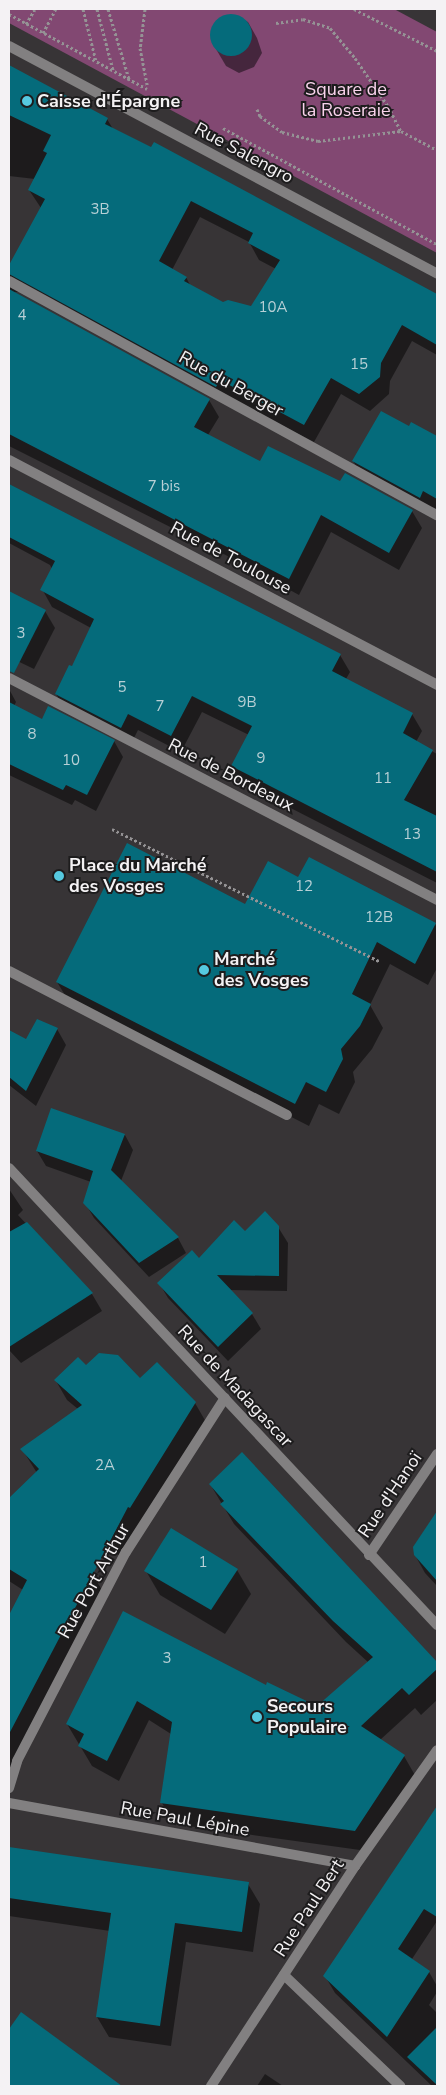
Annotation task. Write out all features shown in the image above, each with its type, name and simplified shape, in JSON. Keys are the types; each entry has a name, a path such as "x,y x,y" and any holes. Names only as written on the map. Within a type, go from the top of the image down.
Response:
{"street":[{"name":"Rue Salengro","path":"9,46 437,274"},
{"name":"Rue du Berger","path":"9,281 437,515"},
{"name":"Rue de Toulouse","path":"9,460 437,685"},
{"name":"Rue de Bordeaux","path":"9,678 437,900"},
{"path":"9,971 287,1115"},
{"name":"Rue de Madagascar","path":"9,1168 437,1626"},
{"name":"Rue Port Arthur","path":"9,1788 17,1761 126,1552 225,1398"},
{"name":"Rue d'Hanoï","path":"369,1555 437,1454"},
{"name":"Rue Paul Bert","path":"211,2086 355,1866 437,1750"},
{"name":"Rue Paul Lépine","path":"9,1803 355,1866"},
{"path":"284,1975 400,2086"}],"path":[{"path":"26,24 35,9"},
{"path":"43,33 56,9"},
{"path":"83,9 96,62"},
{"path":"97,9 114,71"},
{"path":"108,9 129,79"},
{"path":"9,14 96,62 147,87 140,48 145,9"},
{"path":"354,9 437,51"},
{"path":"276,23 303,18 330,28 371,82 401,131 437,150"},
{"path":"257,109 260,116 282,132 318,141 401,131"},
{"path":"223,128 437,244"},
{"path":"112,829 379,961"}],"green space":[{"name":"Square de la Roseraie","path":"9,9 394,9 437,32 437,253 9,23"}],"building":[{"path":"231,14 246,20 252,35 246,50 231,56 216,50 210,35 216,20"},
{"path":"9,65 108,118 105,124 151,147 154,142 437,294 437,345 402,325 381,363 380,377 359,394 331,378 304,425 220,380 216,387 9,274 9,265 45,199 28,190 47,153 43,151 51,135 9,115","holes":["191,201 253,233 248,243 280,260 251,306 228,300 223,302 184,281 187,277 159,261"]},
{"path":"9,289 210,399 194,427 260,461 268,446 340,481 345,473 413,510 389,553 321,515 289,579 9,434"},
{"path":"381,411 409,426 411,422 437,436 437,499 423,491 420,498 352,461"},
{"path":"9,484 341,654 332,671 413,713 403,733 433,750 404,800 437,816 437,872 231,766 252,726 192,696 171,736 128,714 121,728 55,694 69,665 72,666 94,619 40,590 55,561 9,537"},
{"path":"9,591 46,610 14,673 9,671"},
{"path":"9,702 42,719 48,706 115,740 87,795 66,785 63,790 9,764"},
{"name":"Marché des Vosges","path":"127,843 245,904 268,861 298,877 309,857 436,923 415,964 377,942 352,994 371,1004 360,1026 341,1049 343,1059 326,1092 306,1082 295,1104 56,982"},
{"path":"37,1019 58,1028 26,1091 9,1077 9,1030 26,1039"},
{"path":"51,1108 125,1134 111,1170 179,1237 139,1263 83,1203 93,1171 36,1151"},
{"path":"265,1211 279,1226 279,1276 217,1275 253,1313 218,1347 157,1283 192,1250 199,1258 234,1220 245,1231"},
{"path":"27,1222 93,1293 9,1347 9,1232"},
{"path":"99,1353 118,1355 140,1378 157,1362 196,1402 130,1508 128,1507 9,1734 9,1615 27,1580 9,1569 9,1498 39,1469 20,1449 82,1405 54,1380 78,1357 86,1365"},
{"path":"242,1452 437,1662 437,1669 409,1695 402,1688 361,1726 405,1755 355,1831 160,1803 172,1722 137,1701 107,1761 78,1746 84,1734 66,1724 123,1611 266,1685 267,1682 317,1706 373,1657 333,1621 220,1504 224,1501 209,1484"},
{"path":"437,1511 437,1581 414,1555 413,1547"},
{"path":"171,1528 238,1569 211,1610 144,1571"},
{"path":"437,1806 437,1917 424,1909 398,1949 430,1971 387,2037 323,1976"},
{"path":"9,1847 249,1882 242,1932 175,1923 160,2026 96,2017 111,1913 9,1898"},
{"path":"21,2012 122,2086 9,2086 9,2029"},
{"path":"437,2027 437,2085 407,2057"}],"place":[{"name":"Caisse d'Épargne","path":"27,101"},
{"name":"Place du Marché des Vosges","path":"59,876"},
{"name":"Marché des Vosges","path":"204,970"},
{"name":"Secours Populaire","path":"257,1717"}]}
